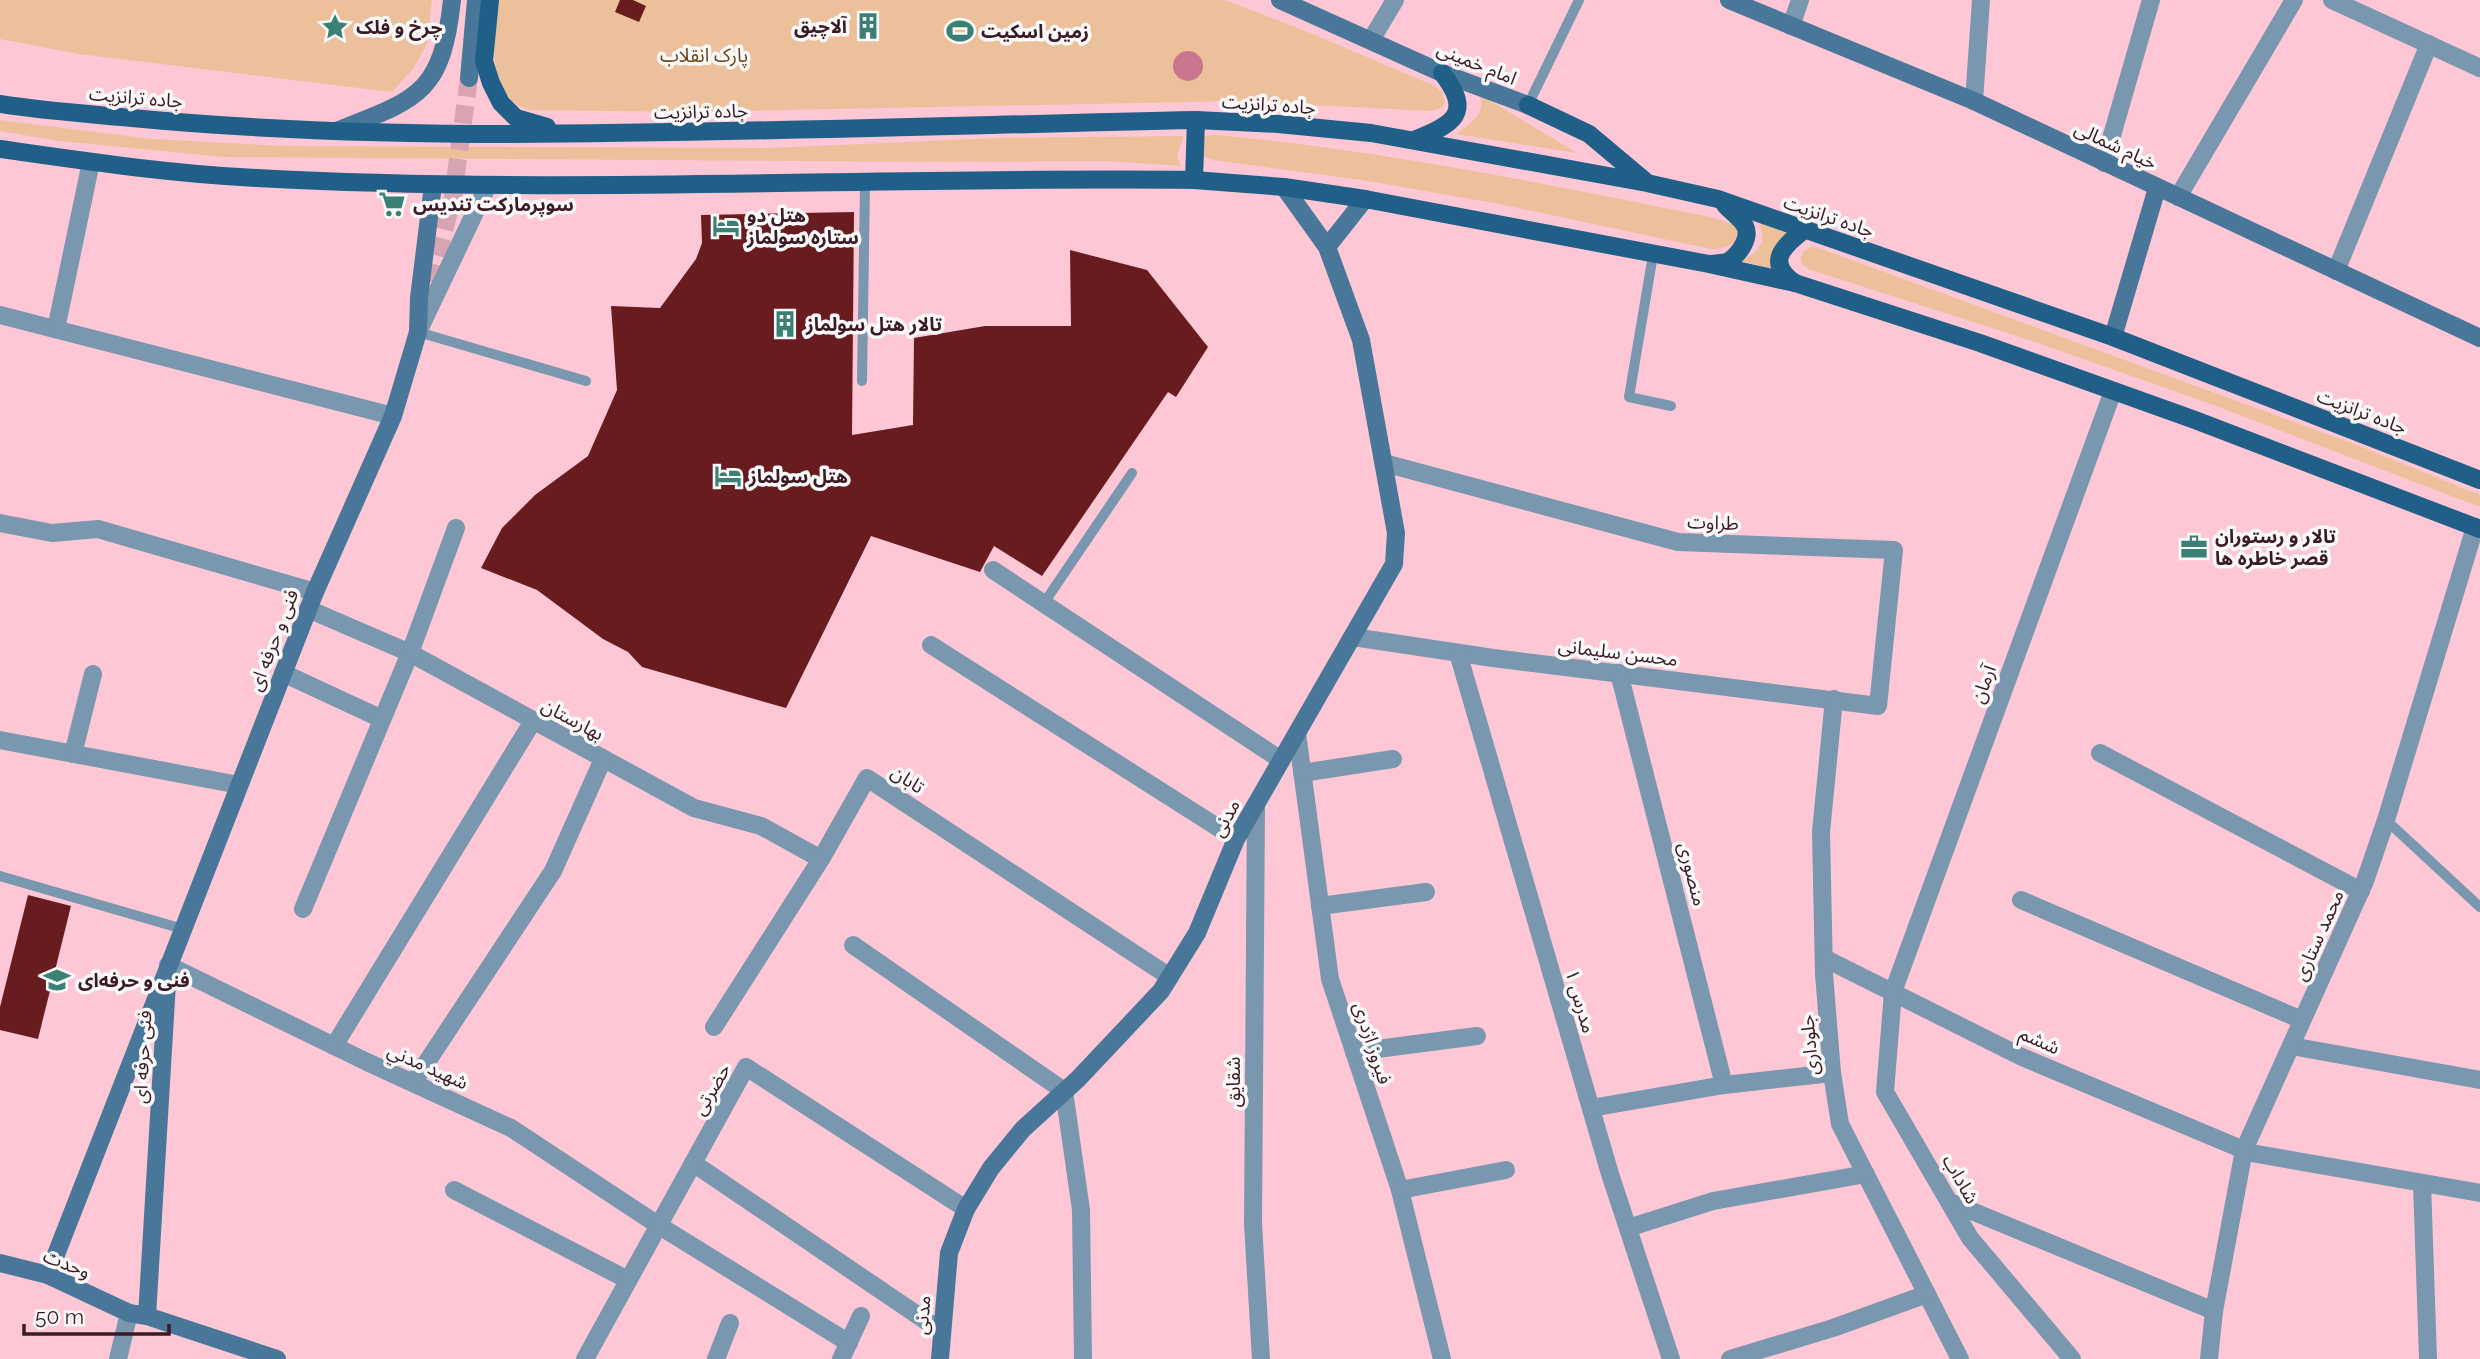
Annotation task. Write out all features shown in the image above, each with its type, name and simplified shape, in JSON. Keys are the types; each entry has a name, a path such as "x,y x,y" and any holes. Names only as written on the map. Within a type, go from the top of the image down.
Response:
{"main road":[{"path":"490,0 484,61 501,103 516,118 570,134"},
{"path":"1414,140 1445,127 1455,115 1459,99 1442,73"},
{"name":"جاده ترانزیت","path":"0,104 179,122 335,131 663,134 1196,120 1371,133 1647,183 1718,199 2113,337 2480,480"},
{"name":"امام خمینی","path":"1528,105 1589,134 1647,183"},
{"path":"1194,180 1196,120"},
{"path":"0,149 90,162 254,178 433,185 1194,180 1284,187 1365,199 1709,264 1795,283 1980,343 2477,528"},
{"path":"1709,264 1727,262 1739,252 1747,232 1744,224 1718,199"},
{"path":"1795,283 1784,276 1779,267 1780,255 1785,245 1804,230"}],"street":[{"path":"335,131 399,107 429,82 441,60 448,34 452,0"},
{"path":"470,78 476,0"},
{"name":"امام خمینی","path":"1280,0 1442,73 1528,105"},
{"path":"1371,40 1395,0"},
{"name":"خیام شمالی","path":"1729,0 1974,101 2480,338"},
{"path":"1791,26 1800,0"},
{"path":"1974,101 1981,0"},
{"path":"2104,163 2151,0"},
{"path":"2178,197 2294,0"},
{"path":"2332,0 2480,68"},
{"path":"2336,271 2428,44"},
{"path":"56,329 90,162"},
{"path":"418,332 419,298 433,185"},
{"path":"418,332 488,185"},
{"name":"مدنی","path":"940,1359 949,1253 966,1209 991,1168 1023,1129 1064,1091 1161,991 1197,933 1236,839 1394,564 1396,533 1361,340 1327,247 1284,187"},
{"path":"2113,337 2157,188"},
{"path":"1327,247 1365,199"},
{"path":"0,315 393,416"},
{"name":"فنی و حرفه ای","path":"169,965 308,609 393,416 418,332"},
{"name":"آرمان","path":"1893,992 2113,391"},
{"name":"طراوت","path":"1384,463 1678,542 1894,550 1878,706"},
{"path":"0,523 52,533 98,529 315,592"},
{"path":"303,909 410,653 456,528"},
{"name":"محمد ستاری","path":"2209,1359 2214,1311 2244,1150 2361,891 2386,820 2477,528"},
{"path":"993,570 1281,760"},
{"name":"بهارستان","path":"308,609 410,653 694,808 761,826 821,859"},
{"name":"محسن سلیمانی","path":"1353,637 1458,653 1878,706"},
{"path":"931,645 1236,839"},
{"name":"مدرس ۱","path":"1458,653 1591,1108 1671,1359"},
{"path":"283,673 382,719"},
{"name":"منصوری","path":"1619,673 1724,1085"},
{"path":"73,754 93,674"},
{"name":"جلوداری","path":"1834,699 1821,832 1824,958 1832,1073 1840,1124 1961,1359"},
{"path":"334,1046 533,721"},
{"name":"فیروز اژدری","path":"1297,733 1330,979 1400,1190 1442,1359"},
{"path":"0,740 239,785"},
{"path":"2100,753 2361,891"},
{"path":"413,1083 553,871 603,759"},
{"path":"1303,774 1393,759"},
{"name":"تابان","path":"713,1027 821,859 867,778 1170,976"},
{"name":"شقایق","path":"1256,804 1254,1224 1261,1359"},
{"path":"1320,906 1426,892"},
{"path":"2021,900 2302,1020"},
{"path":"853,945 1064,1091 1081,1210 1083,1359"},
{"name":"ششم","path":"1824,958 2022,1056 2244,1150 2480,1193"},
{"name":"شهيد مدني","path":"169,965 334,1046 512,1128 845,1351"},
{"name":"فنی حرفه ای","path":"48,1275 169,965"},
{"name":"فنی حرفه ای","path":"118,1359 138,1314 169,965"},
{"name":"شاداب","path":"1893,992 1885,1092 1970,1238 2072,1359"},
{"path":"1354,1052 1477,1036"},
{"path":"2291,1046 2480,1080"},
{"name":"حضرتی","path":"585,1359 747,1067 966,1209"},
{"path":"1591,1108 1724,1085 1832,1073"},
{"path":"693,1163 941,1331"},
{"path":"1400,1190 1506,1170"},
{"path":"1628,1228 1713,1201 1866,1174"},
{"path":"2422,1183 2428,1359"},
{"path":"454,1190 628,1280"},
{"path":"1950,1202 2214,1311"},
{"name":"وحدت","path":"0,1263 48,1275 138,1314 277,1359"},
{"path":"1730,1359 1833,1328 1927,1294"},
{"path":"845,1351 861,1316"},
{"path":"716,1359 730,1323"}],"lane":[{"path":"1528,105 1579,0"},
{"path":"862,381 865,183"},
{"path":"1653,255 1629,397 1671,406"},
{"path":"418,332 586,381"},
{"path":"1044,603 1132,473"},
{"path":"2386,820 2480,907"},
{"path":"0,876 183,929"}],"green space":[{"path":"0,0 432,0 427,44 413,69 392,92 79,54 0,39"},
{"name":"پارک انقلاب","path":"496,0 1225,0 1435,86 1442,92 1445,102 1441,108 1430,111 1236,101 687,112 530,110 505,93 499,79 494,47"},
{"path":"1479,94 1577,153 1456,134 1472,122 1479,112"},
{"path":"0,120 152,139 284,146 768,148 999,138 1184,136 1177,155 1181,166 1107,161 225,157 59,141 0,131"},
{"path":"1216,135 1340,149 1587,192 1710,217 1736,225 1737,237 1732,244 1711,249 1499,204 1362,180 1213,160 1198,154 1199,140"},
{"path":"1760,222 1791,231 1779,243 1777,270 1741,261 1756,252 1763,241"},
{"path":"1813,246 2357,445 2480,495 2480,507 2208,403 2029,340 1808,269 1800,258 1804,251"}],"shaded area":[{"path":"1188,51 1199,55 1203,66 1199,77 1188,81 1177,77 1173,66 1177,55"}],"building":[{"path":"620,0 633,0 646,6 639,22 615,12"},
{"name":"هتل سولماز","path":"854,212 852,435 913,425 914,338 985,326 1071,326 1070,250 1147,270 1208,347 1176,397 1168,392 1042,576 994,546 980,572 871,536 786,708 642,667 628,652 603,639 537,590 481,568 502,528 535,495 588,456 617,390 611,306 660,308 696,259 702,243 701,215"},
{"path":"28,895 71,906 38,1039 0,1030 0,1007"}],"tunnel":[{"path":"424,308 453,196 469,78"}],"place":[{"name":"آلاچیق","path":"868,26"},
{"name":"چرخ و فلک","path":"335,27"},
{"name":"زمین اسکیت","path":"960,31"},
{"name":"سوپرمارکت تندیس","path":"392,204"},
{"name":"هتل دو ستاره سولماز","path":"726,226"},
{"name":"تالار هتل سولماز","path":"785,324"},
{"name":"هتل سولماز","path":"728,476"},
{"name":"تالار و رستوران قصر خاطره ها","path":"2194,547"},
{"name":"فنی و حرفه‌ای","path":"57,980"}]}
